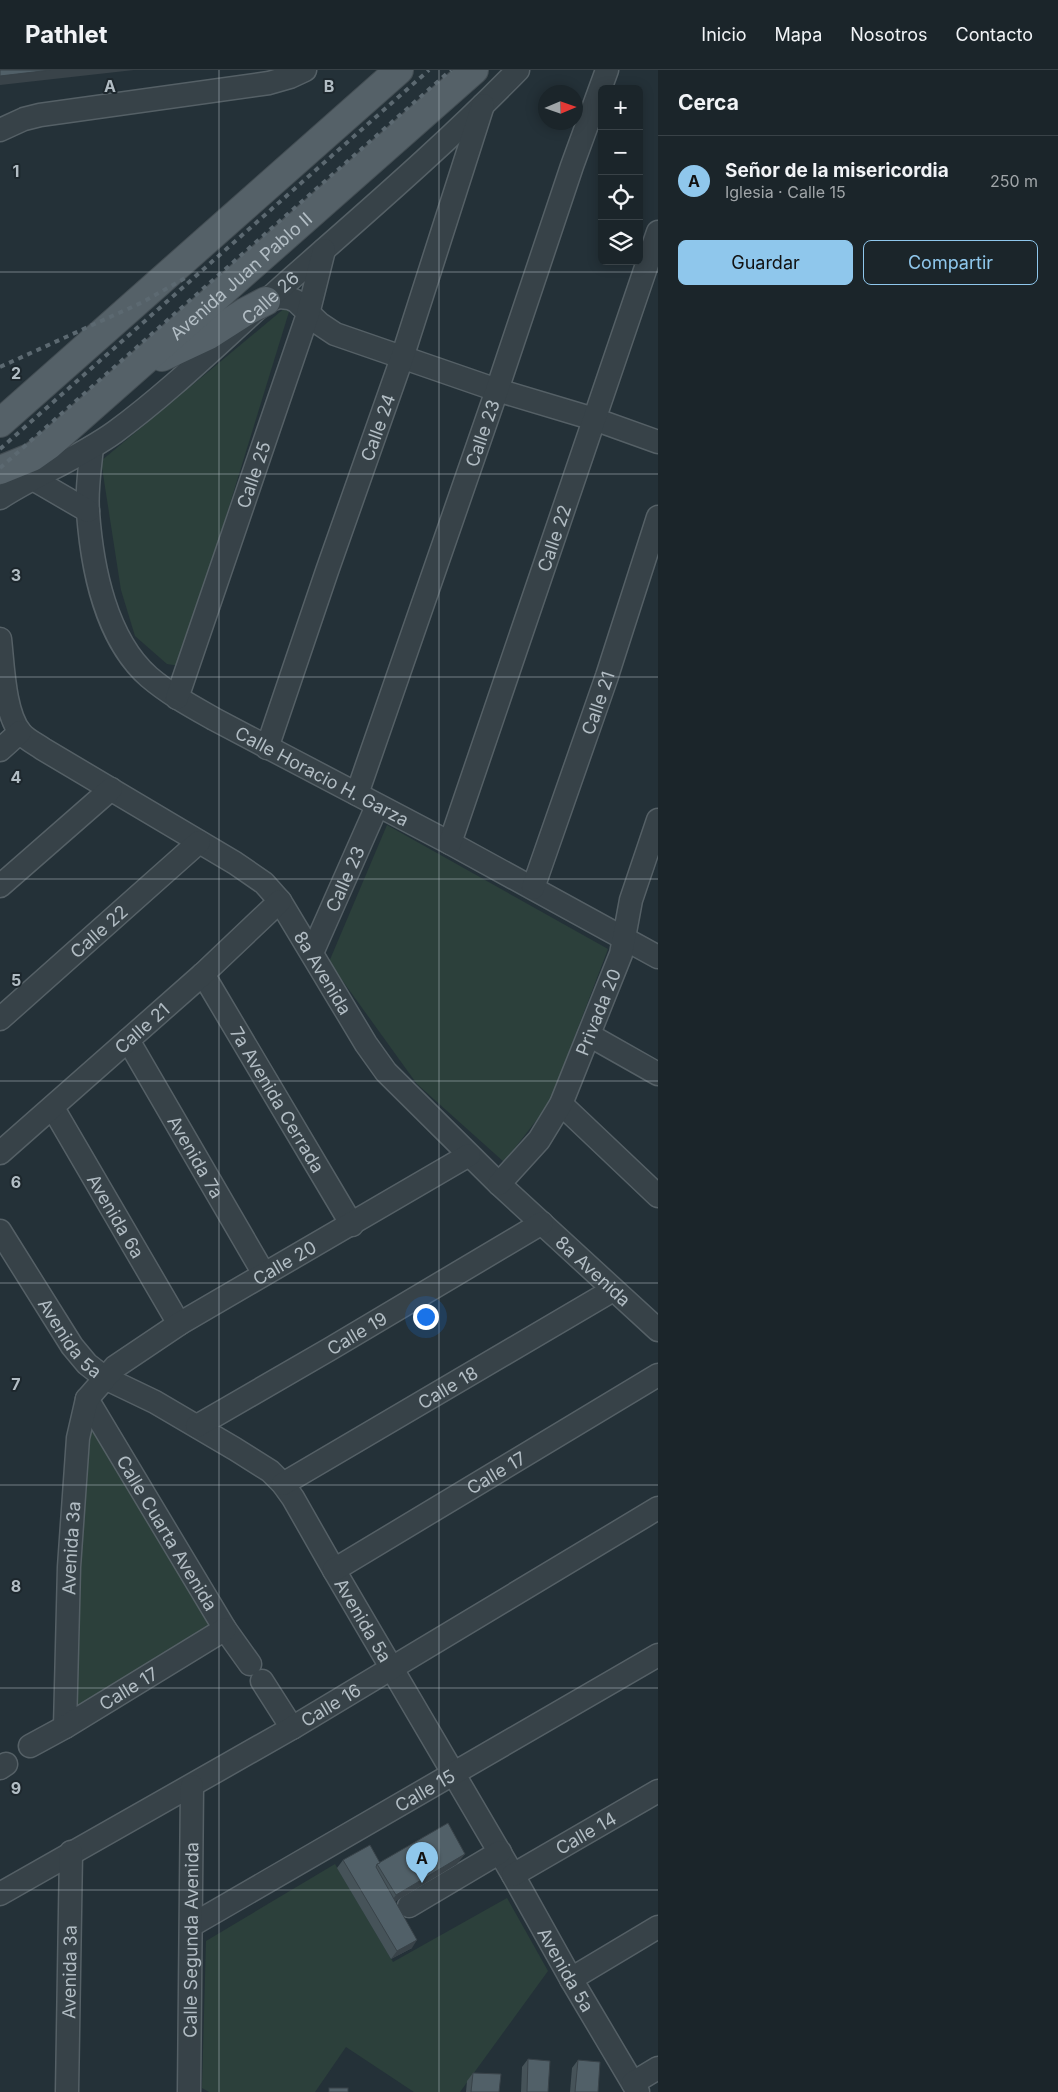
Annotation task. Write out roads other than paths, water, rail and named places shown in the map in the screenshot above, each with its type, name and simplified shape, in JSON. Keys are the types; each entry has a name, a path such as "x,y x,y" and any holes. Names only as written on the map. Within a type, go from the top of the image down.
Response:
{"main road":[{"path":"0,422 399,70"},
{"name":"Avenida Juan Pablo II","path":"0,470 32,457 49,446 474,70"},
{"path":"142,365 209,335 266,301"}],"street":[{"path":"0,130 24,119 270,83 305,70"},
{"name":"Calle 26","path":"0,498 92,447 122,427 201,362 266,301 429,156 483,106 518,70"},
{"name":"Calle 23","path":"357,794 497,390 572,166 607,70"},
{"name":"Calle 24","path":"267,748 402,358 483,106"},
{"path":"429,156 450,158 463,167"},
{"name":"Calle 22","path":"450,843 658,232"},
{"name":"Calle 25","path":"177,698 308,314 324,250"},
{"path":"266,301 280,297 289,298 296,301 308,314 335,334 497,390 594,419 658,442"},
{"name":"Calle Horacio H. Garza","path":"92,447 88,511 101,590 114,630 133,660 149,677 177,698 267,748 450,843 658,956"},
{"path":"33,479 88,511"},
{"name":"Calle 21","path":"532,888 607,676 658,517"},
{"path":"0,639 9,705 20,732 0,750"},
{"name":"8a Avenida","path":"20,732 43,749 264,883 280,901 360,1036 386,1072 499,1184 658,1330"},
{"path":"0,886 111,789"},
{"name":"Calle 23","path":"312,953 377,806"},
{"name":"Privada 20","path":"499,1184 539,1140 561,1104 615,970 632,900 658,820"},
{"name":"Calle 22","path":"0,1019 199,842"},
{"name":"Calle 21","path":"0,1153 203,974 280,901"},
{"name":"7a Avenida Cerrada","path":"203,974 352,1225"},
{"path":"589,1035 658,1074"},
{"name":"Avenida 7a","path":"128,1040 264,1274"},
{"path":"561,1104 658,1196"},
{"name":"Avenida 6a","path":"53,1108 179,1324"},
{"name":"Calle 20","path":"105,1378 115,1367 179,1324 352,1225 469,1155"},
{"name":"Calle 19","path":"197,1426 542,1223"},
{"name":"Avenida 5a","path":"0,1231 72,1346 87,1364 105,1378 155,1402 197,1426 270,1472 283,1484 293,1498 391,1669 500,1852 571,1979 636,2087"},
{"name":"Calle 18","path":"283,1484 614,1290"},
{"name":"Calle 17","path":"334,1570 658,1375"},
{"name":"Avenida 3a","path":"65,1727 70,1547 78,1438 87,1399 105,1378"},
{"name":"Calle Cuarta Avenida","path":"87,1399 225,1629 292,1728"},
{"name":"Calle 16","path":"0,1894 292,1728 658,1508"},
{"name":"Calle 17","path":"30,1746 65,1727 225,1629"},
{"name":"Calle 15","path":"192,1925 658,1656"},
{"name":"Calle Segunda Avenida","path":"189,2092 192,1786"},
{"name":"Calle 14","path":"513,1875 658,1791"},
{"name":"Avenida 3a","path":"67,2092 71,1852"},
{"path":"409,1906 500,1852"},
{"path":"571,1979 658,1927"},
{"path":"636,2087 658,2068"}],"railway":[{"path":"0,449 429,70"},
{"path":"0,468 451,70"},
{"path":"0,367 143,302 185,278"}],"place":[{"name":"Señor de la misericordia","path":"422,1883"}]}
